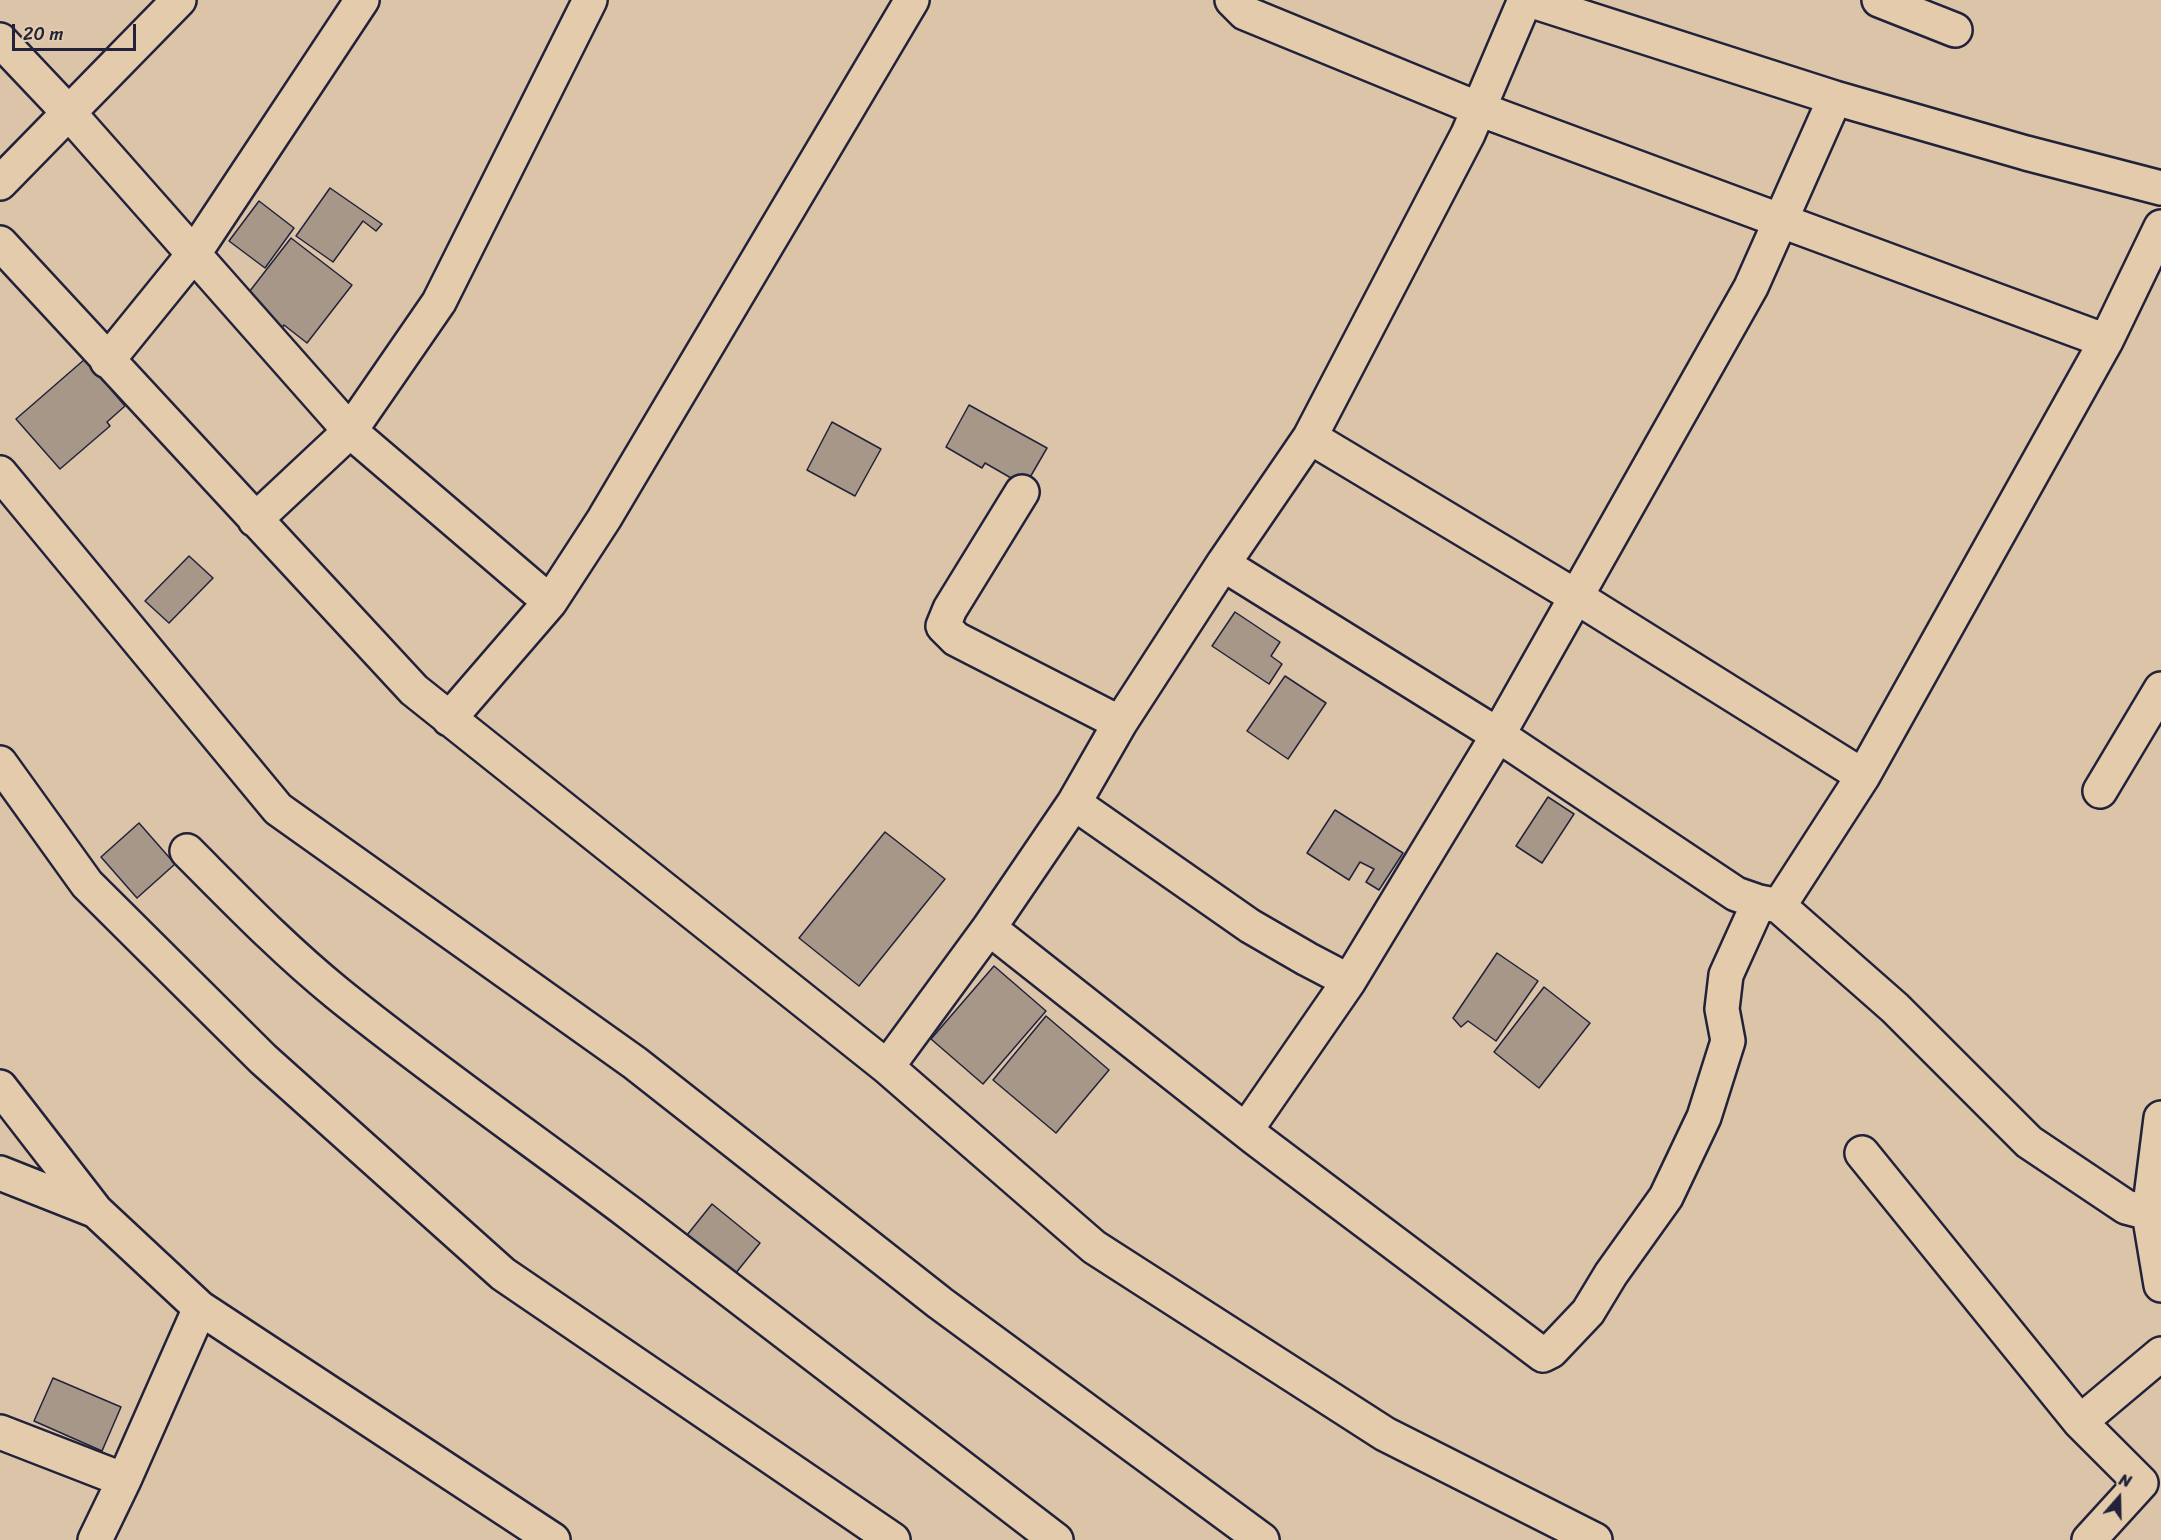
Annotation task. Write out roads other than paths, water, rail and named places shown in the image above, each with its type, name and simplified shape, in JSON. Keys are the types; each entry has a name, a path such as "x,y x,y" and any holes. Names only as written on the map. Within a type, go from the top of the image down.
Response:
{"street":[{"path":"0,183 179,0"},
{"path":"107,361 193,255 362,0"},
{"path":"255,520 350,431 439,302 590,0"},
{"path":"449,719 550,602 604,519 912,0"},
{"path":"1232,0 1245,13 1479,109 2106,340"},
{"path":"887,1067 989,928 1074,802 1120,723 1223,564 1310,437 1468,134 1527,0 1835,98 2026,153 2161,188"},
{"path":"1879,0 1955,30"},
{"path":"0,40 69,113 350,431 550,602"},
{"path":"1246,1130 1349,981 1498,735 1751,287 1779,219 1835,98"},
{"path":"989,928 1246,1130 1543,1355 1551,1351 1588,1312 1611,1274 1666,1197 1704,1117 1728,1041 1722,1009 1726,975 1769,904 1863,776 2106,340 2161,227"},
{"path":"0,243 414,690 887,1067 1094,1247 1385,1434 1596,1540"},
{"path":"1310,437 1575,596 1863,776"},
{"path":"0,473 278,809 635,1063 940,1303 1262,1540"},
{"path":"1022,492 950,609 943,626 956,639 1120,723"},
{"path":"1223,564 1498,735 1736,894 1769,904 1895,1008 2030,1142 2126,1207 2149,1213"},
{"path":"2100,791 2161,689"},
{"path":"0,763 87,884 262,1059 503,1274 893,1540"},
{"path":"1074,802 1250,926 1349,981"},
{"path":"187,851 282,945 337,993 439,1072 631,1214 1056,1540"},
{"path":"0,1087 96,1211 200,1308 553,1540"},
{"path":"2161,1118 2149,1213 2161,1285"},
{"path":"1862,1153 2080,1422 2151,1489 2089,1540"},
{"path":"0,1173 96,1211"},
{"path":"94,1540 124,1480 200,1308"},
{"path":"2080,1422 2161,1354"},
{"path":"0,1432 124,1480"}]}
